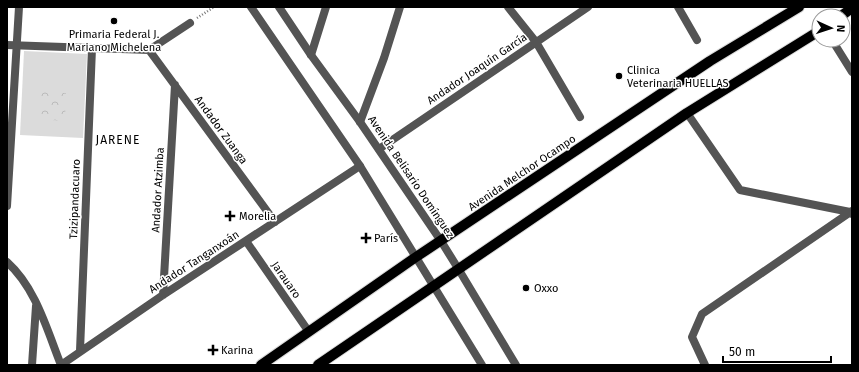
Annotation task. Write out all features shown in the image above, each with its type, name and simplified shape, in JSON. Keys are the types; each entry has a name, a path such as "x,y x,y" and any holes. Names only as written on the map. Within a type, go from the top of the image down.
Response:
{"main road":[{"name":"Avenida Melchor Ocampo","path":"261,365 416,257 710,61 799,7"},
{"path":"318,365 460,270 687,113 811,36"}],"street":[{"path":"7,206 18,7"},
{"path":"251,7 360,166 482,365"},
{"name":"Avenida Belisario Domínguez","path":"279,7 311,55 379,149 441,241 460,270 516,365"},
{"path":"311,55 326,7"},
{"path":"360,122 384,58 400,7"},
{"path":"508,7 536,42 580,117"},
{"path":"678,7 697,40"},
{"name":"Andador Joaquín García","path":"379,149 584,8"},
{"path":"7,45 149,50 190,23"},
{"name":"Tzizipandacuaro","path":"80,351 92,48"},
{"path":"837,48 852,72"},
{"name":"Andador Zuanga","path":"149,50 275,222"},
{"name":"Andador Atzimba","path":"163,295 174,85"},
{"path":"687,113 740,190 851,212"},
{"name":"Andador Tanganxoán","path":"61,365 163,295 360,166"},
{"path":"705,365 692,337 702,314 851,212"},
{"name":"Jarauaro","path":"246,241 308,332"},
{"path":"7,262 17,271 27,285 36,303 61,365"},
{"path":"32,365 36,303"}],"path":[{"path":"190,23 214,7"}],"green space":[{"path":"24,51 87,54 83,138 20,135"},
{"path":"41,91 66,93 65,121 39,119"}],"place":[{"name":"Primaria Federal J. Mariano Michelena","path":"114,21"},
{"name":"Clinica Veterinaria HUELLAS","path":"619,76"},
{"name":"Morelia","path":"230,216"},
{"name":"París","path":"366,238"},
{"name":"Oxxo","path":"526,288"},
{"name":"Karina","path":"213,350"}],"district":[{"name":"JARENE","path":"118,140"}]}
